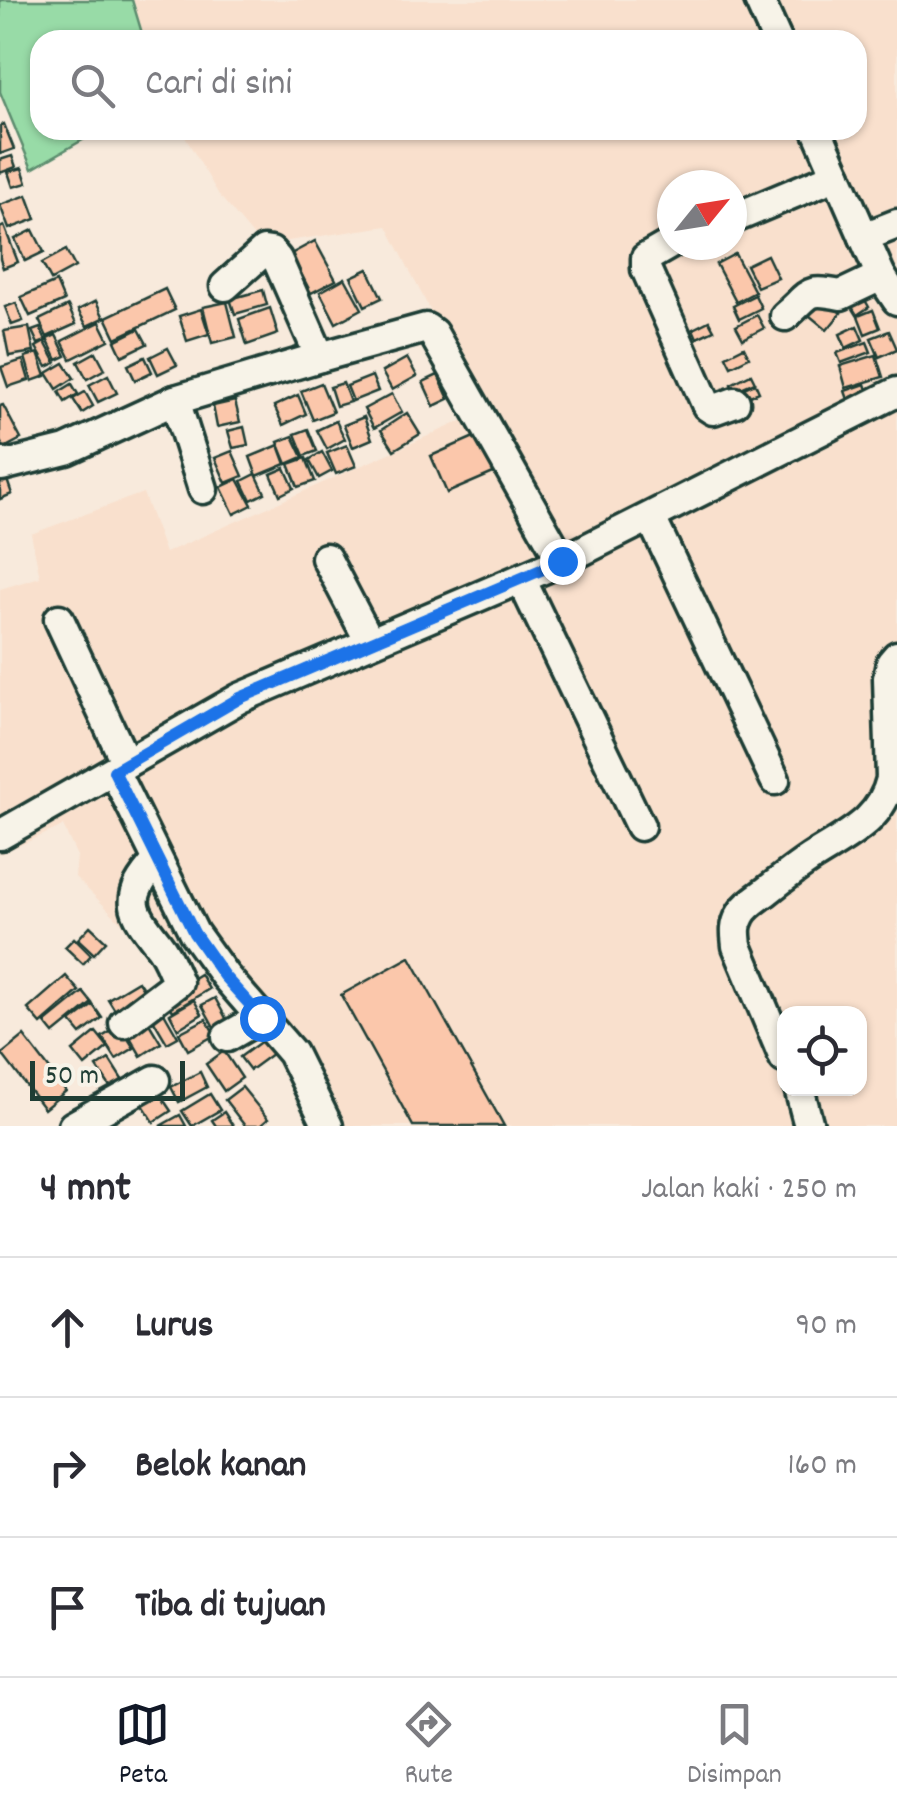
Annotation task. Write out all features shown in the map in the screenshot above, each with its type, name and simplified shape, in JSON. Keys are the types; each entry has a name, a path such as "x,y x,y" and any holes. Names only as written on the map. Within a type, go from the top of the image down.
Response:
{"street":[{"path":"758,0 772,30"},
{"path":"822,140 881,276 897,300"},
{"path":"747,213 838,176"},
{"path":"864,237 897,224"},
{"path":"225,286 264,251 271,252 278,259 320,357"},
{"path":"657,252 646,258 646,270 707,406 721,409 735,402"},
{"path":"785,316 813,292 825,290 840,295 881,276"},
{"path":"1,465 66,450 175,400 426,328 433,334 562,561"},
{"path":"0,834 240,698 562,561 897,392"},
{"path":"175,400 202,489"},
{"path":"651,518 774,780"},
{"path":"326,558 370,642"},
{"path":"521,579 640,826"},
{"path":"59,619 157,861 192,928 224,976 292,1052 328,1126"},
{"path":"777,1041 737,946 735,928 741,912 809,859 856,831 888,795 888,678 891,662 897,656"},
{"path":"124,1023 178,982 163,949 136,916 134,907 135,890 157,861"},
{"path":"163,949 192,928"},
{"path":"227,1037 262,1018"},
{"path":"74,1126 155,1080"},
{"path":"801,1096 809,1126"}],"shaded area":[{"path":"132,0 897,0 897,1126 344,1126 281,1033 183,933 142,943 75,877 77,856 63,826 0,854 0,589 40,577 31,534 143,493 165,553 482,412 387,226 261,245 219,195 187,140 867,140 867,30 141,30"}],"green space":[{"path":"0,0 132,0 141,30 30,30 30,140 83,140 32,169 0,92"}],"building":[{"path":"4,124 14,149 0,154 0,126"},
{"path":"12,156 16,167 0,173 0,160"},
{"path":"22,168 27,183 13,187 8,172"},
{"path":"27,195 36,219 9,229 0,205"},
{"path":"4,226 18,262 3,268 0,228"},
{"path":"33,230 44,252 25,261 15,239"},
{"path":"315,241 336,280 311,293 291,254"},
{"path":"66,250 75,267 51,280 42,263"},
{"path":"767,255 778,278 757,287 746,265"},
{"path":"738,260 755,292 736,302 716,264"},
{"path":"368,269 382,298 365,306 351,277"},
{"path":"345,278 362,309 336,323 320,292"},
{"path":"56,282 64,301 30,316 21,297"},
{"path":"165,289 175,310 116,338 106,317"},
{"path":"263,290 267,305 235,314 230,299"},
{"path":"818,293 841,313 827,330 804,311"},
{"path":"755,295 761,308 739,319 733,306"},
{"path":"865,300 869,307 857,315 852,307"},
{"path":"96,301 104,318 87,326 78,310"},
{"path":"227,302 236,337 212,343 203,307"},
{"path":"16,303 23,321 12,325 5,307"},
{"path":"68,306 76,324 47,337 39,320"},
{"path":"270,308 278,334 247,345 239,319"},
{"path":"201,309 209,334 187,341 179,316"},
{"path":"873,310 880,328 865,334 858,316"},
{"path":"757,315 764,328 743,339 736,326"},
{"path":"709,321 714,330 697,338 693,329"},
{"path":"100,322 109,340 71,359 62,341"},
{"path":"857,326 863,340 846,348 840,334"},
{"path":"29,327 34,352 9,356 4,331"},
{"path":"40,328 46,341 38,344 32,331"},
{"path":"139,329 147,344 122,356 115,341"},
{"path":"889,331 897,349 879,357 871,338"},
{"path":"56,335 66,356 57,360 47,339"},
{"path":"45,342 56,363 47,367 36,347"},
{"path":"867,342 871,352 841,363 837,353"},
{"path":"744,347 749,357 731,366 726,356"},
{"path":"168,348 177,365 158,374 150,357"},
{"path":"96,352 105,369 87,379 78,362"},
{"path":"38,353 46,376 32,381 25,357"},
{"path":"876,355 883,377 846,388 840,366"},
{"path":"145,357 152,372 135,380 128,365"},
{"path":"407,358 417,376 392,390 382,372"},
{"path":"23,360 29,380 8,387 1,367"},
{"path":"64,363 74,378 57,389 47,373"},
{"path":"751,374 755,382 734,391 731,384"},
{"path":"108,375 117,393 98,402 89,385"},
{"path":"438,375 449,399 434,406 423,382"},
{"path":"372,376 378,391 353,401 347,386"},
{"path":"321,383 333,412 313,420 301,391"},
{"path":"343,383 350,402 336,406 330,387"},
{"path":"755,383 759,392 739,401 735,392"},
{"path":"72,384 78,394 65,402 59,392"},
{"path":"865,384 870,398 850,405 845,391"},
{"path":"85,392 93,406 82,413 73,399"},
{"path":"392,394 402,412 374,428 364,409"},
{"path":"298,395 306,414 283,425 274,406"},
{"path":"235,401 240,422 217,427 213,406"},
{"path":"3,405 21,439 4,448 0,441"},
{"path":"407,413 420,434 394,450 381,430"},
{"path":"364,417 372,439 353,447 344,425"},
{"path":"336,421 345,439 327,449 317,430"},
{"path":"244,427 248,445 233,448 228,431"},
{"path":"308,429 317,451 304,456 295,434"},
{"path":"483,433 498,471 447,493 431,456"},
{"path":"293,436 303,457 287,464 278,442"},
{"path":"279,445 286,464 257,476 250,457"},
{"path":"347,445 356,466 336,474 327,453"},
{"path":"232,451 243,476 226,483 215,458"},
{"path":"322,452 332,471 319,478 309,460"},
{"path":"306,458 315,481 298,487 289,464"},
{"path":"285,468 294,488 280,495 271,474"},
{"path":"256,474 265,493 251,500 242,481"},
{"path":"6,477 12,494 0,499 0,480"},
{"path":"238,479 252,505 234,514 221,487"},
{"path":"90,926 106,941 94,954 78,939"},
{"path":"74,938 91,955 83,964 65,947"},
{"path":"410,957 504,1126 413,1126 341,995"},
{"path":"200,974 209,989 173,1011 164,996"},
{"path":"66,976 79,991 41,1024 28,1009"},
{"path":"138,981 148,996 118,1015 108,999"},
{"path":"83,992 92,1003 54,1034 45,1023"},
{"path":"215,998 227,1020 214,1027 202,1005"},
{"path":"194,1000 202,1014 178,1029 170,1014"},
{"path":"93,1005 102,1018 81,1034 71,1022"},
{"path":"162,1009 178,1037 167,1043 151,1016"},
{"path":"206,1019 215,1035 188,1050 179,1033"},
{"path":"147,1020 161,1043 141,1056 127,1032"},
{"path":"120,1026 134,1048 116,1059 102,1037"},
{"path":"96,1032 108,1047 85,1066 73,1051"},
{"path":"24,1036 66,1091 44,1109 2,1054"},
{"path":"266,1038 276,1051 250,1070 240,1057"},
{"path":"224,1051 242,1078 224,1091 206,1064"},
{"path":"109,1059 123,1081 111,1088 97,1067"},
{"path":"200,1072 207,1087 179,1102 171,1087"},
{"path":"242,1087 268,1119 260,1126 245,1126 225,1100"},
{"path":"159,1093 171,1111 154,1122 143,1105"},
{"path":"210,1094 220,1110 192,1126 182,1111"},
{"path":"224,1112 233,1126 216,1126 212,1120"},
{"path":"180,1115 186,1126 160,1126"}],"route":[{"path":"262,1018 224,976 194,933 114,771 240,698 562,561"}]}
